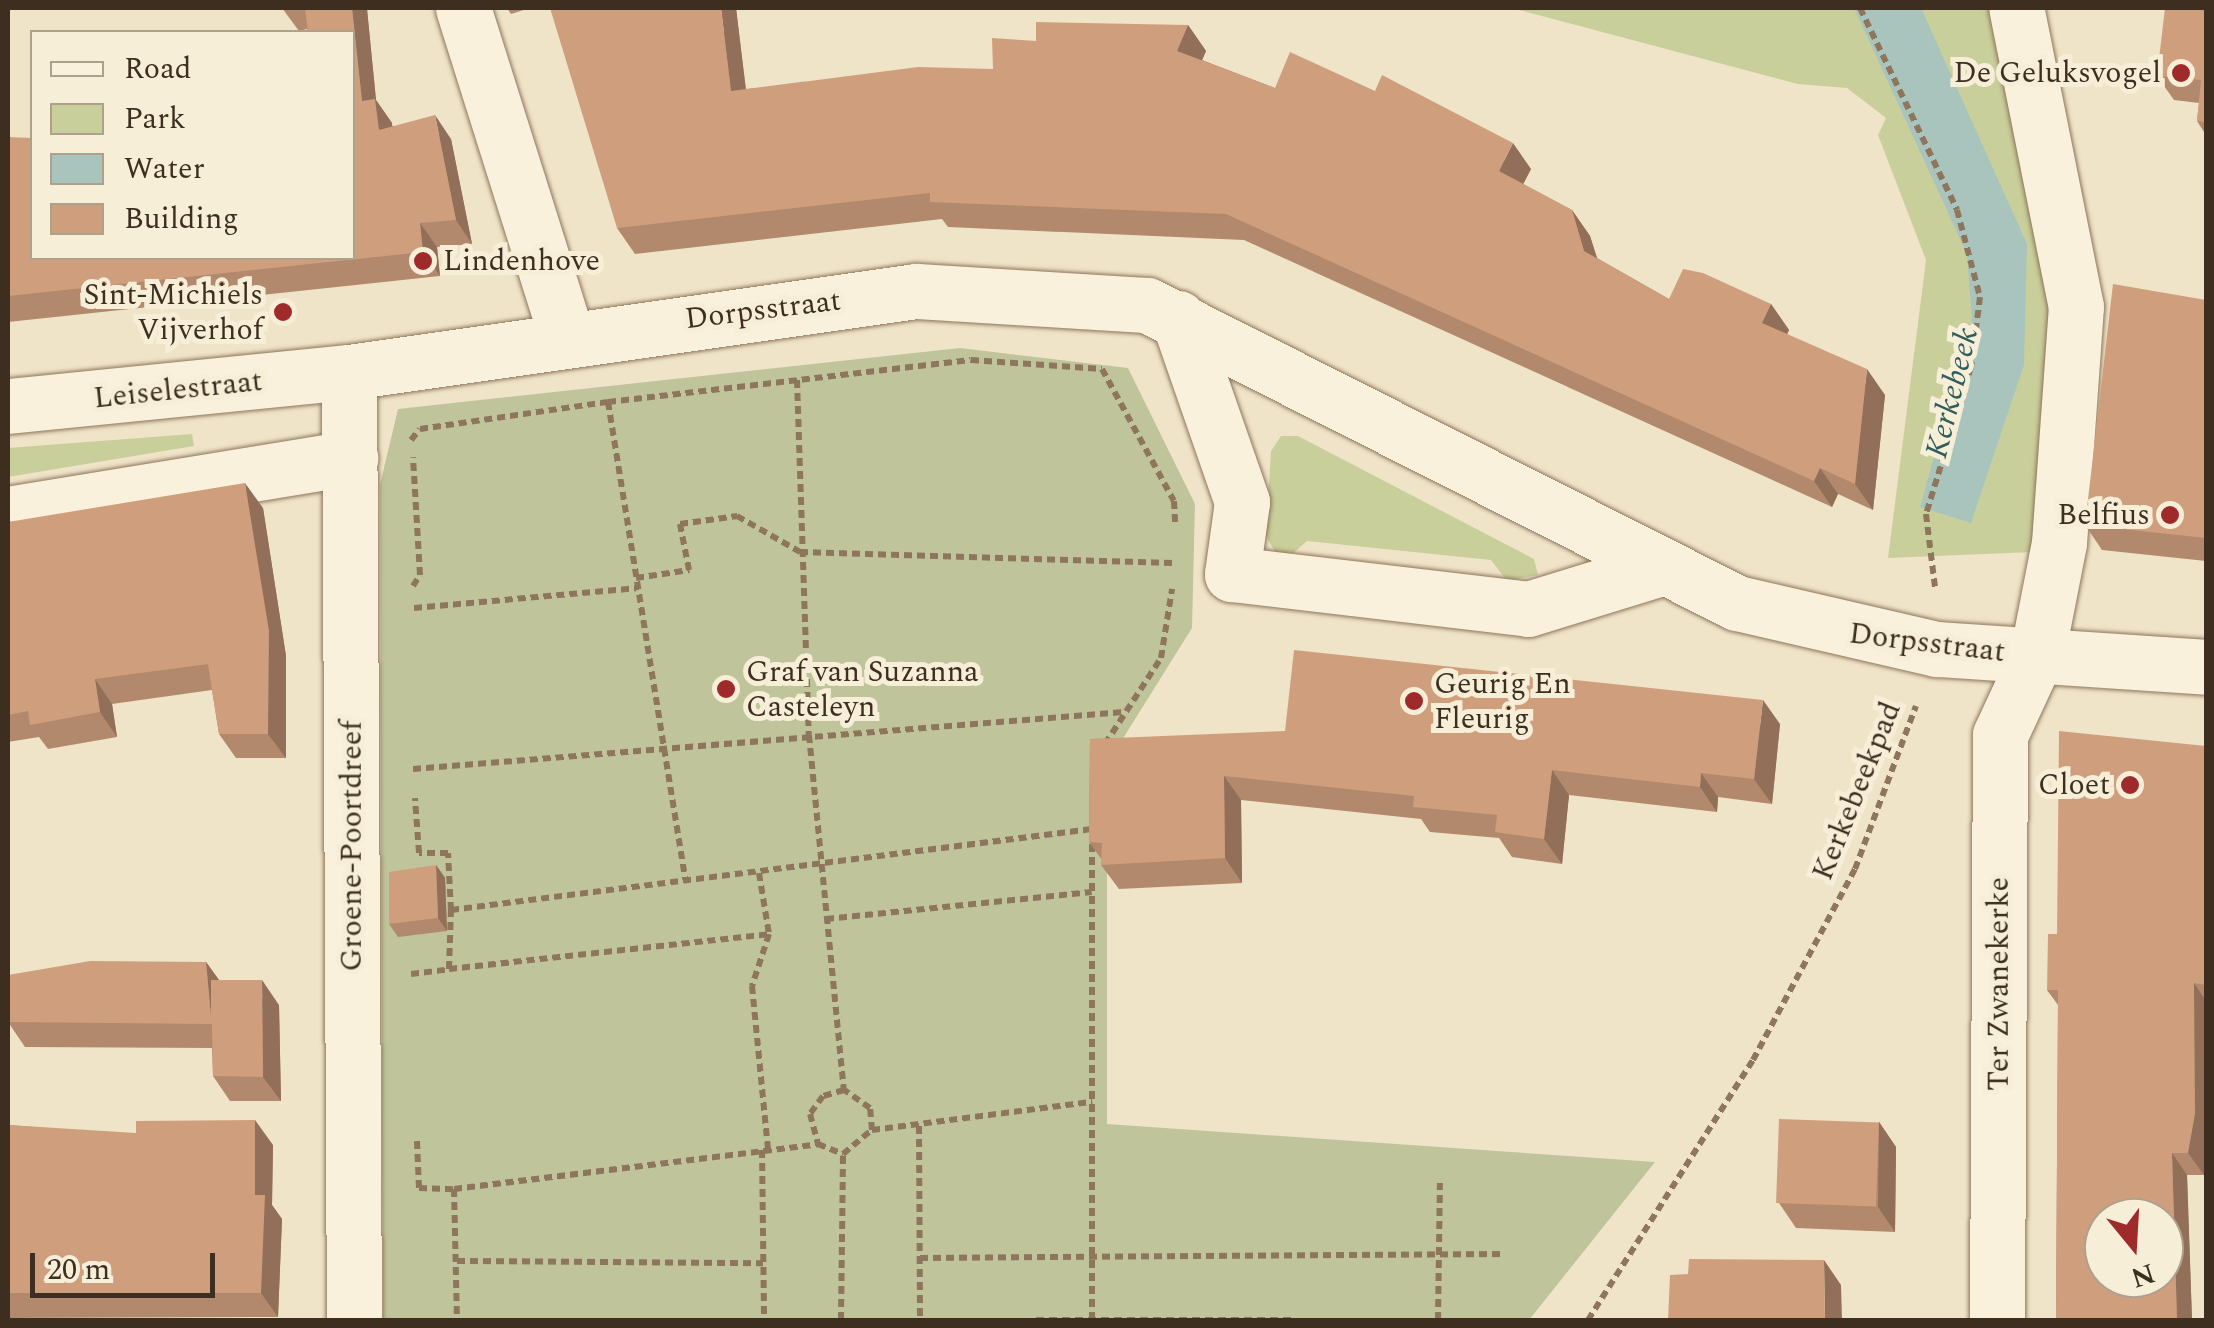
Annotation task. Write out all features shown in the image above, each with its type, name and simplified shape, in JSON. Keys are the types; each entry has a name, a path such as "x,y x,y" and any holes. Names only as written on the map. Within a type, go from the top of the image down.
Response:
{"street":[{"path":"463,8 566,334"},
{"name":"Ter Zwanekerke","path":"1997,1320 2000,735 2037,655 2059,542 2076,307 2016,8"},
{"name":"Dorpsstraat","path":"349,372 566,334 916,291 1147,305 1658,568 1833,632 1937,650 2206,667"},
{"path":"1178,318 1242,502 1232,574 1528,609 1658,568"},
{"name":"Leiselestraat","path":"8,406 349,372"},
{"name":"Groene-Poortdreef","path":"349,372 354,1320"},
{"path":"8,514 350,458"}],"path":[{"name":"Kerkebeekpad","path":"1588,1320 1753,1060 1855,869 1937,650 1926,514 1971,367 1980,297 1957,210 1860,8"},
{"path":"414,626 420,518 411,438 608,402 971,360 1102,369 1174,501 1176,532"},
{"path":"797,380 807,544 800,552 820,864 844,1090 870,1108 872,1130"},
{"path":"608,402 685,880"},
{"path":"636,578 689,570 680,524 738,516 800,552 1177,563 1232,574"},
{"path":"1101,750 1160,658 1177,563 1176,548"},
{"path":"414,608 637,588"},
{"path":"413,769 1125,712"},
{"path":"413,751 419,853 448,853 452,910 449,969"},
{"path":"1092,813 1092,1318"},
{"path":"452,910 1092,830"},
{"path":"759,872 769,934 752,986 765,1149 764,1320"},
{"path":"826,920 1092,892"},
{"path":"412,993 412,974 769,934"},
{"path":"818,1144 809,1124 815,1104 844,1090"},
{"path":"843,1154 872,1130 1092,1102"},
{"path":"919,1126 920,1320"},
{"path":"417,1130 419,1188 454,1189 818,1144 843,1154"},
{"path":"842,1320 843,1154"},
{"path":"1438,1320 1440,1183"},
{"path":"454,1189 457,1320"},
{"path":"920,1258 1505,1254"},
{"path":"457,1260 763,1263"},
{"path":"1036,1320 1296,1320"}],"green space":[{"path":"1512,8 1994,8 2053,268 2033,552 1888,558 1926,260 1878,135 1886,118 1847,88 1798,84"},
{"path":"960,348 1128,368 1195,504 1192,628 1107,764 1107,1124 1655,1162 1529,1320 383,1320 380,485 398,409"},
{"path":"192,434 194,446 8,477 8,448"},
{"path":"1281,436 1298,436 1534,559 1538,575 1507,581 1491,560 1307,541 1290,556 1275,552 1266,536 1271,451"}],"water":[{"name":"Kerkebeek","path":"1854,8 1921,8 2027,244 2024,365 1971,523 1920,507 1972,320 1967,254"}],"building":[{"path":"305,8 352,8 354,30 308,30"},
{"path":"550,8 721,8 731,91 918,67 993,69 992,38 1036,41 1036,22 1188,25 1177,51 1275,88 1290,52 1375,91 1382,75 1513,143 1499,171 1572,210 1584,251 1669,299 1683,269 1703,273 1771,304 1762,323 1867,369 1855,484 1820,468 1814,481 1226,214 930,202 930,193 617,228"},
{"path":"2165,8 2206,8 2206,122 2197,121 2201,80 2157,76"},
{"path":"355,36 362,101 375,99 379,130 435,115 456,220 420,223 423,252 355,259"},
{"path":"8,137 30,138 30,260 348,260 8,296"},
{"path":"2113,284 2206,300 2206,538 2085,525"},
{"path":"245,483 269,631 268,734 219,734 208,664 95,679 100,712 30,725 28,711 8,715 8,522"},
{"path":"1294,650 1763,700 1754,779 1701,773 1700,787 1552,770 1544,839 1495,832 1497,815 1413,807 1414,796 1224,776 1225,858 1101,865 1102,843 1089,842 1090,739 1285,731"},
{"path":"2059,731 2206,746 2206,985 2194,983 2195,1114 2188,1153 2172,1153 2173,1198 2084,1198 2084,1298 2176,1298 2177,1320 2056,1320 2058,990 2047,990 2048,934 2057,934"},
{"path":"436,865 438,918 389,924 389,872"},
{"path":"90,961 206,962 211,1016 211,980 262,980 263,1077 213,1076 212,1024 8,1022 8,975"},
{"path":"1779,1119 1879,1122 1876,1206 1776,1203"},
{"path":"255,1120 255,1195 265,1195 261,1293 8,1293 8,1125 136,1133 136,1121"},
{"path":"1689,1259 1824,1260 1825,1320 1668,1320 1670,1275 1688,1274"}],"place":[{"name":"De Geluksvogel","path":"2181,73"},
{"name":"Lindenhove","path":"423,261"},
{"name":"Sint-Michiels Vijverhof","path":"283,312"},
{"name":"Belfius","path":"2170,515"},
{"name":"Graf van Suzanna Casteleyn","path":"726,689"},
{"name":"Geurig En Fleurig","path":"1414,701"},
{"name":"Cloet","path":"2130,785"}]}
